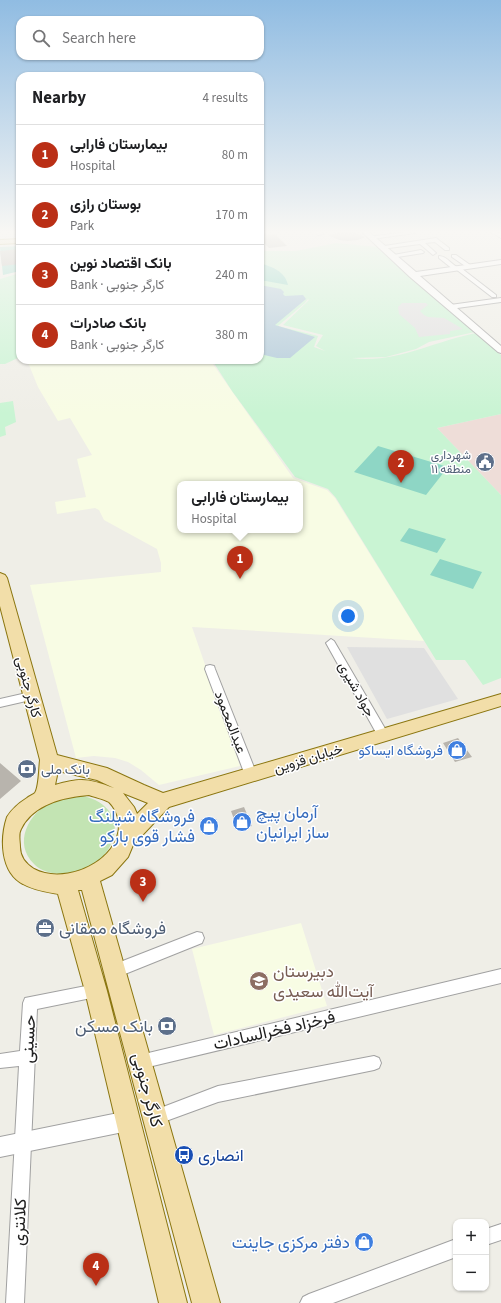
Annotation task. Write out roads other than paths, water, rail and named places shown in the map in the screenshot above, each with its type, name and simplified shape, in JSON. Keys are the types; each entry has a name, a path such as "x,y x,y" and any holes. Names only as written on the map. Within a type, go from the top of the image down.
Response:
{"main road":[{"name":"کارگر جنوبی","path":"1,586 49,760 48,778 43,797"},
{"name":"خیابان قزوین","path":"163,801 251,776 383,735 498,704"},
{"path":"49,760 62,765 101,773 137,791 163,801 128,838 123,848 108,867 89,878 66,884 38,881 26,875 16,866 5,847 18,818 28,806 43,797 60,791 90,787 108,792 117,797 124,804 129,820 128,838"},
{"name":"کارگر جنوبی","path":"89,878 206,1303"},
{"name":"کارگر جنوبی","path":"66,884 96,990 173,1303"}],"street":[{"path":"434,293 501,350"},
{"path":"490,293 494,296"},
{"path":"450,307 501,300"},
{"name":"جواد شیری","path":"331,643 383,735"},
{"name":"عبدالمحمود","path":"210,669 251,776"},
{"path":"0,703 31,696"},
{"path":"115,971 197,938"},
{"name":"فرخزاد فخرالسادات","path":"140,1062 501,976"},
{"name":"حسینی","path":"24,1142 30,1003 96,990"},
{"path":"0,1061 27,1057"},
{"path":"155,1117 218,1094 374,1063"},
{"path":"0,1147 128,1121"},
{"name":"کلانتری","path":"15,1303 24,1142"},
{"path":"489,1236 501,1232"},
{"path":"309,1303 453,1249"}],"place":[{"name":"شهرداری منطقه ۱۱","path":"485,462"},
{"name":"بوستان رازی","path":"401,483"},
{"name":"بیمارستان فارابی","path":"240,579"},
{"name":"فروشگاه ایساکو","path":"457,750"},
{"name":"بانک ملی","path":"27,769"},
{"name":"آرمان پیچ ساز ایرانیان","path":"242,822"},
{"name":"فروشگاه شیلنگ فشار قوی بارکو","path":"209,826"},
{"name":"بانک اقتصاد نوین","path":"143,902"},
{"name":"فروشگاه ممقانی","path":"45,928"},
{"name":"دبیرستان آیت‌الله سعیدی","path":"259,981"},
{"name":"بانک مسکن","path":"167,1026"},
{"name":"انصاری","path":"184,1155"},
{"name":"دفتر مرکزی جاینت","path":"364,1242"},
{"name":"بانک صادرات","path":"96,1286"}]}
